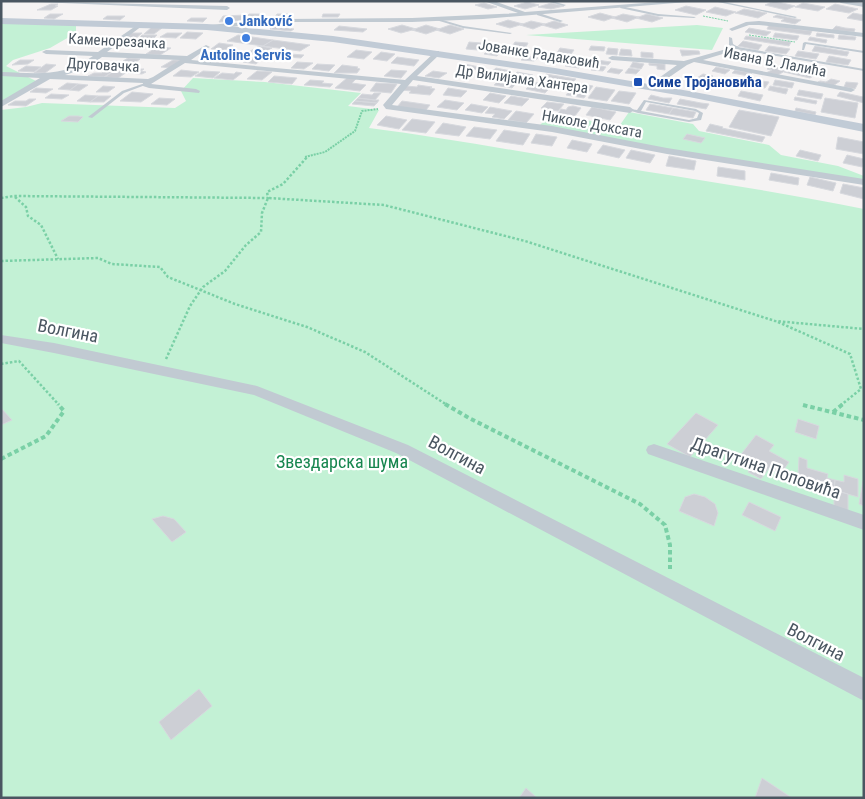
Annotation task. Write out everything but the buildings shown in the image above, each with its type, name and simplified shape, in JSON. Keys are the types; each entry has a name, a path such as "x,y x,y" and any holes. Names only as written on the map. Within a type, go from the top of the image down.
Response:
{"main road":[{"name":"Јованке Радаковић","path":"1,21 207,27 308,36 436,53 652,88 864,128"}],"street":[{"path":"18,1 227,8"},
{"path":"207,27 234,1"},
{"path":"487,1 525,15"},
{"path":"207,27 276,20 437,19 525,15 696,1"},
{"path":"841,1 864,5"},
{"path":"732,26 759,23 864,36"},
{"path":"1,105 51,75 78,70 104,54 140,25"},
{"path":"147,82 156,79 206,46"},
{"path":"652,88 684,63 737,48"},
{"name":"Каменорезачка","path":"46,52 185,59 408,79"},
{"path":"393,109 387,105 408,79 436,53"},
{"path":"612,58 684,63"},
{"name":"Ивана В. Лалића","path":"693,60 851,90"},
{"name":"Друговачка","path":"1,74 51,75 147,82 150,86 196,91"},
{"name":"Др Вилијама Хантера","path":"408,79 634,111"},
{"name":"Николе Доксата","path":"393,109 552,129 667,151 864,182"},
{"name":"Волгина","path":"1,339 54,348 257,391 402,449 864,690"},
{"name":"Драгутина Поповића","path":"654,450 864,523"}],"lane":[{"path":"547,1 564,5"},
{"path":"714,1 795,17"},
{"path":"621,7 658,15 694,17"},
{"path":"538,14 561,21"},
{"path":"437,19 463,27 510,33"},
{"path":"730,38 731,45 737,48 864,70"},
{"path":"802,49 805,43 864,52"},
{"path":"856,57 858,51"},
{"path":"90,117 123,92 147,82"},
{"path":"645,101 696,110 702,113 699,119 692,121 634,111 645,101"}],"path":[{"path":"694,17 711,17 732,26"},
{"path":"746,35 805,43"},
{"path":"162,371 169,350 182,329 190,306 200,290 226,271 246,244 261,232 262,213 268,198 267,192 282,184 306,156 325,152 355,131 362,111 393,109"},
{"path":"14,196 26,207 28,216 41,225 58,259"},
{"path":"1,198 14,196 268,198 384,205 421,214 525,241 775,321 850,354 861,389 833,412"},
{"path":"1,261 98,258 112,264 160,267 168,277 235,304 307,328 365,352 420,389 469,418 640,504 665,524 670,545 670,572 663,586"},
{"path":"775,321 864,329"},
{"path":"1,364 19,361 64,411 46,436 1,459"},
{"path":"803,405 864,420"}],"green space":[{"path":"1,21 76,23 76,33 50,48 13,60 6,66 38,82 1,105"},
{"path":"697,25 723,28 712,50 526,35"},
{"name":"Звездарска шума","path":"193,78 265,82 361,93 348,106 379,110 369,128 448,139 864,209 864,798 1,798 1,110 42,103 175,108 186,101 181,91"},
{"path":"629,112 693,124 699,131 769,145 781,155 838,166 864,176 864,182 538,127 550,115 620,125"}],"place":[{"name":"Janković","path":"229,21"},
{"name":"Autoline Servis","path":"246,38"},
{"name":"Симе Тројановића","path":"638,82"}]}
